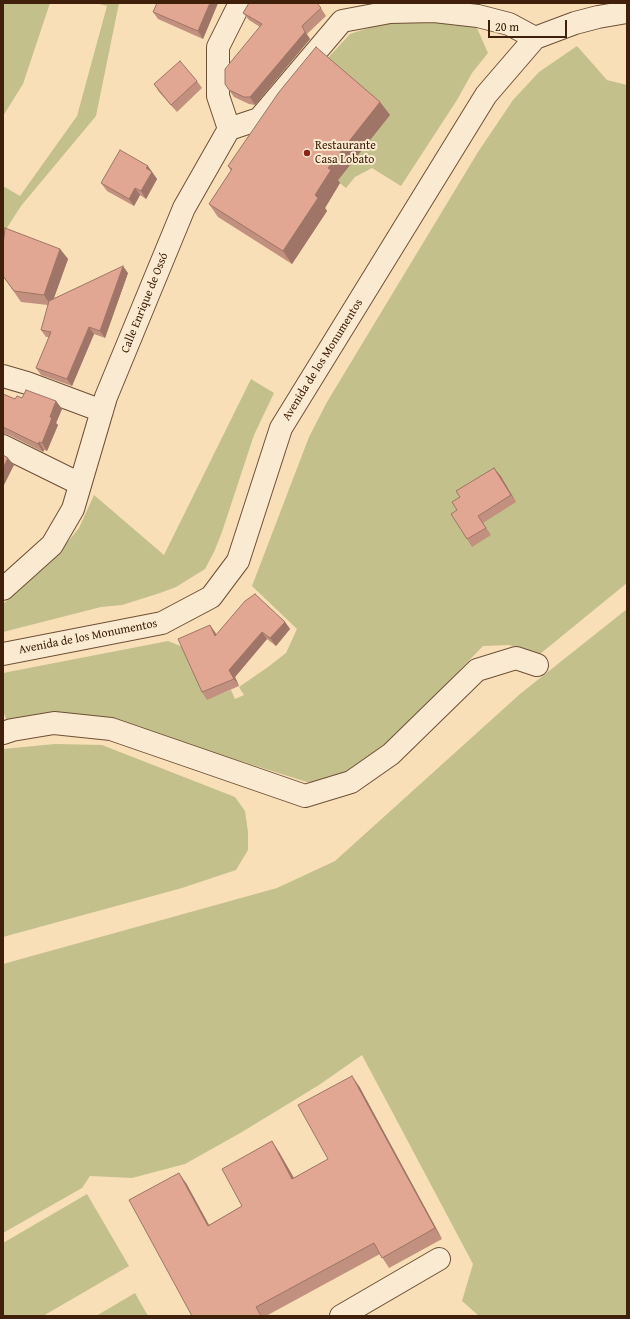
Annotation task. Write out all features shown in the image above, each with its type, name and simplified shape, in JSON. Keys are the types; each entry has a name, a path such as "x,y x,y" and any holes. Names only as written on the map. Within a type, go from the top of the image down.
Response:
{"street":[{"path":"240,3 218,48 218,96 229,129 259,119 342,21 390,12 434,11 478,16 509,24 535,38"},
{"name":"Avenida de los Monumentos","path":"3,654 162,623 211,597 238,561 280,428 486,95 535,38 575,22 627,12"},
{"name":"Calle Enrique de Ossó","path":"3,589 52,545 73,509 106,397 184,208 229,129"},
{"path":"3,376 49,390 102,411"},
{"path":"3,446 80,484"},
{"path":"3,733 54,723 111,729 305,796 352,782 391,754 477,670 516,658 537,665"},
{"path":"341,1316 439,1260"}],"shaded area":[{"path":"3,3 50,3 23,84 3,116"},
{"path":"96,3 119,3 96,116 21,206 3,234 3,186 20,196 77,116 107,6"},
{"path":"426,20 477,28 488,53 472,73 457,100 401,186 372,168 355,177 346,188 337,181 326,60 350,34 384,23"},
{"path":"577,46 607,80 627,85 627,583 540,654 509,645 483,646 392,740 359,767 326,783 307,782 189,745 7,721 3,711 3,673 168,641 183,647 207,699 231,690 235,699 244,695 239,687 286,653 297,629 252,586 309,437 327,402 478,152 513,100 539,72"},
{"path":"251,379 274,393 254,435 222,532 205,569 176,587 122,605 101,607 3,632 3,604 54,559 79,528 94,495 164,555"},
{"path":"627,609 627,1316 479,1316 462,1301 473,1264 362,1055 319,1085 242,1132 185,1164 132,1178 90,1176 82,1188 3,1233 3,964 277,888 335,861 520,694"},
{"path":"55,744 102,745 235,797 245,811 248,832 248,850 236,870 182,888 3,937 3,749"},
{"path":"87,1194 129,1266 43,1316 3,1316 3,1243"},
{"path":"135,1293 148,1316 96,1316"}],"building":[{"path":"157,3 210,3 198,31 153,12"},
{"path":"249,3 317,3 321,8 302,26 305,32 250,97 244,97 229,90 225,84 225,69 262,24 243,13"},
{"name":"Restaurante Casa Lobato","path":"316,47 380,102 328,168 331,170 315,195 318,198 283,251 209,204 232,169 228,166 279,92"},
{"path":"180,61 197,81 171,105 154,84"},
{"path":"120,150 148,166 146,168 152,172 141,191 135,188 129,199 101,183"},
{"path":"5,228 60,249 44,295 14,291 3,276 3,246"},
{"path":"123,266 100,331 89,327 67,379 36,368 51,332 41,330 49,301"},
{"path":"26,390 56,401 50,417 52,418 42,443 39,442 38,444 3,427 3,394 15,399 17,396 22,398"},
{"path":"3,455 8,458 3,468"},
{"path":"494,468 511,495 478,516 486,528 467,539 451,514 457,510 452,502 460,497 456,491"},
{"path":"255,594 285,622 270,638 262,632 229,670 234,679 202,692 178,639 210,625 215,636 245,601"},
{"path":"352,1076 435,1228 382,1258 374,1243 256,1307 261,1316 192,1316 129,1200 179,1173 208,1226 242,1206 222,1169 272,1141 292,1179 328,1159 298,1105"}],"place":[{"name":"Restaurante Casa Lobato","path":"307,153"}]}
